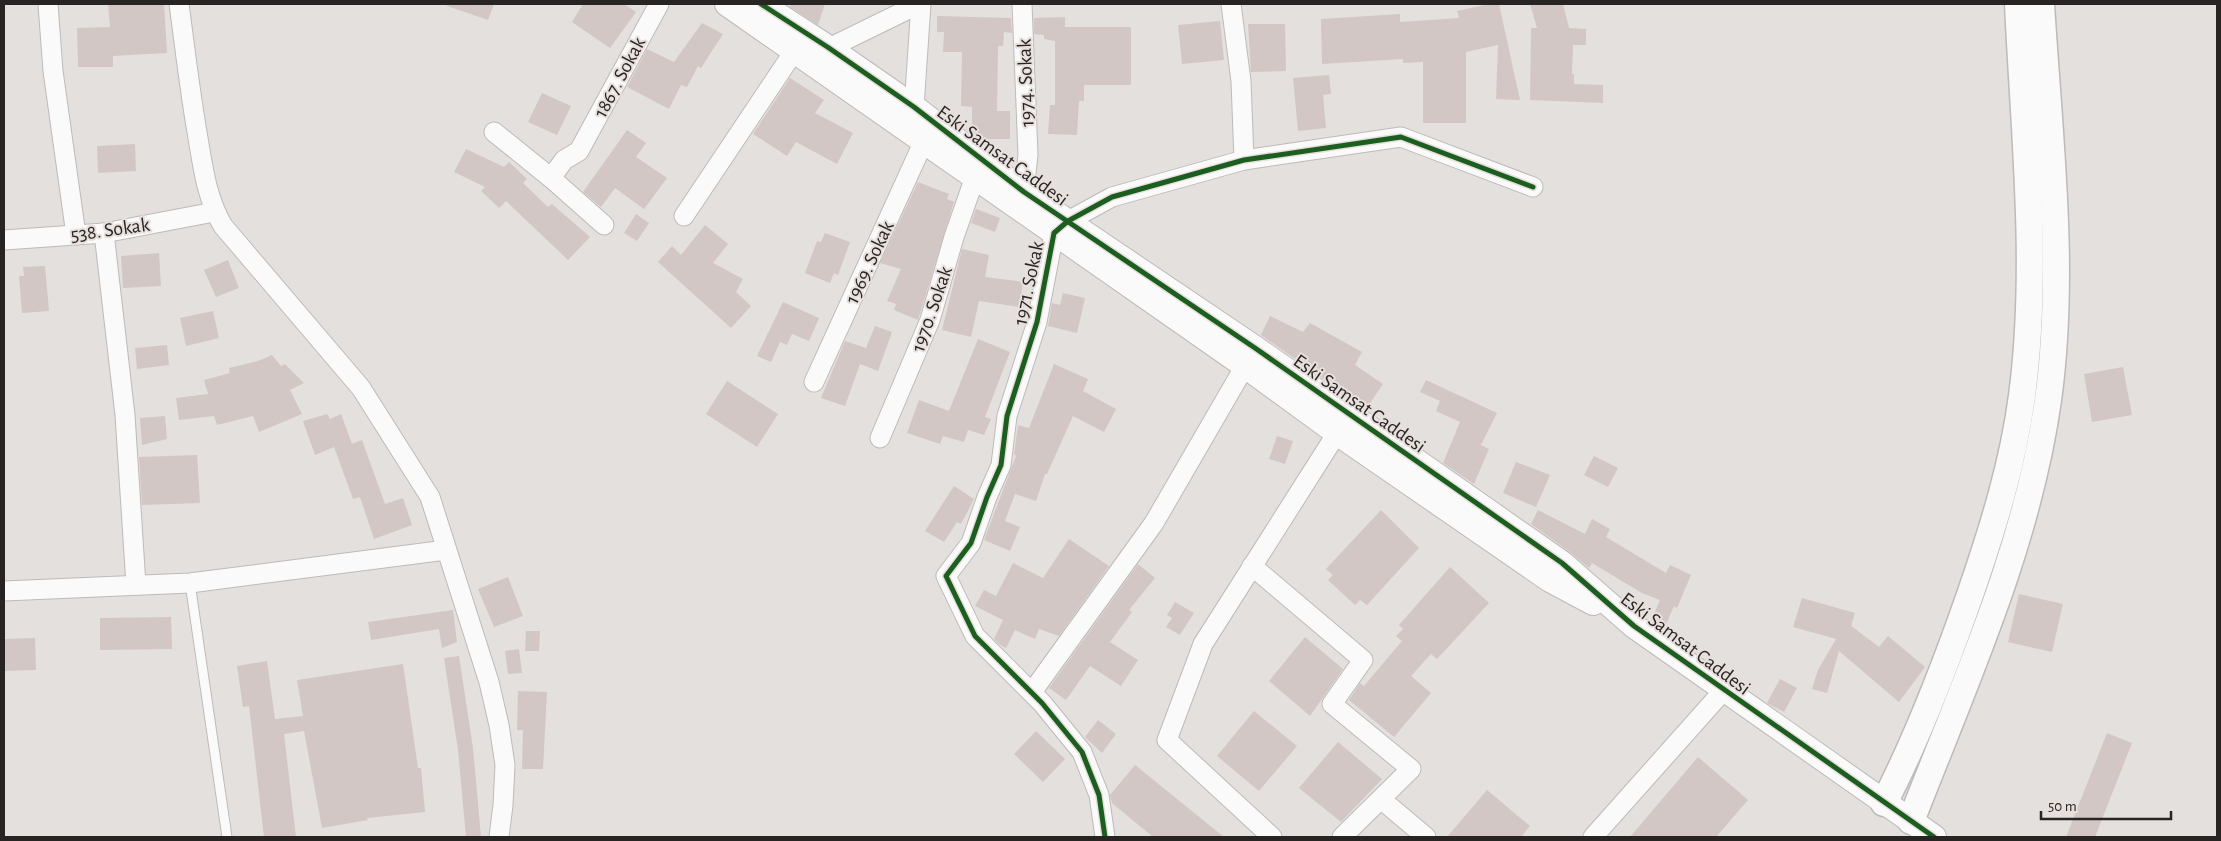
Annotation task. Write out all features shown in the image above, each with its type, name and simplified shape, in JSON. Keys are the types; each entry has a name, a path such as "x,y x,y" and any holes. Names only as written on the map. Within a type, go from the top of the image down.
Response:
{"main road":[{"path":"1884,802 1909,754 1955,638 1995,522 2018,422 2027,343 2029,291 2028,213 2018,4"},
{"path":"1911,821 1980,647 2020,530 2048,399 2055,291 2054,212 2041,4"}],"street":[{"path":"48,4 53,71 76,234"},
{"path":"179,4 200,151 205,180 214,212 223,226 361,388 430,497 489,682 499,725 505,765 499,837"},
{"name":"1867. Sokak","path":"551,178 564,160 579,151 659,4"},
{"name":"Eski Samsat Caddesi","path":"727,4 975,177 1061,227 1255,348 1562,563 1634,626 1934,837"},
{"name":"Eski Samsat Caddesi","path":"761,4 784,11 829,48 914,108 1024,192 1061,227 1245,366 1338,433 1550,580 1634,626"},
{"path":"829,48 920,4 914,108"},
{"name":"1974. Sokak","path":"1022,4 1028,155 1024,192"},
{"path":"1231,4 1241,81 1244,160"},
{"path":"684,216 795,50"},
{"path":"494,132 551,178 604,225"},
{"name":"1971. Sokak","path":"1032,692 976,636 946,576 971,543 987,496 1001,465 1007,416 1037,322 1061,227 1112,198 1244,160 1401,137 1533,187"},
{"name":"1969. Sokak","path":"814,382 924,141"},
{"name":"1970. Sokak","path":"880,438 930,320 954,237 975,177"},
{"name":"538. Sokak","path":"4,240 104,233 214,212"},
{"path":"104,233 125,415 136,584"},
{"path":"1105,837 1099,795 1082,752 1032,692 1154,523 1245,366"},
{"path":"1272,837 1167,740 1203,644 1338,433"},
{"path":"4,591 190,583 446,550"},
{"path":"1252,566 1363,660 1332,704 1412,769 1342,837"},
{"path":"1597,836 1724,690"},
{"path":"1382,800 1426,837"}],"lane":[{"path":"190,583 227,837"}],"building":[{"path":"108,4 164,4 167,53 113,56 113,67 78,67 77,28 110,27"},
{"path":"448,4 494,4 488,20 447,6"},
{"path":"583,4 624,4 636,12 610,48 572,22"},
{"path":"791,4 825,4 818,25 790,7"},
{"path":"1489,4 1499,4 1520,100 1496,99 1498,45 1466,52 1466,123 1423,123 1423,62 1403,63 1403,59 1322,64 1321,19 1400,14 1400,22 1459,18 1457,11"},
{"path":"1530,4 1563,4 1569,28 1586,29 1586,45 1573,45 1572,74 1574,74 1574,84 1603,85 1603,103 1530,100 1531,28 1537,28"},
{"path":"937,16 1011,18 1012,33 1004,32 1003,46 998,46 997,111 1010,111 1010,139 978,139 972,135 972,107 961,106 962,52 943,52 944,32 937,32"},
{"path":"1065,17 1065,27 1131,27 1131,85 1084,85 1084,101 1079,101 1077,135 1048,134 1050,105 1055,105 1055,41 1044,39 1044,35 1034,34 1034,18"},
{"path":"1220,21 1224,60 1182,64 1178,25"},
{"path":"702,23 723,34 701,68 698,66 687,87 681,85 669,109 627,87 647,49 674,62"},
{"path":"1248,24 1285,24 1286,71 1251,72"},
{"path":"1329,75 1331,94 1323,95 1326,128 1298,131 1293,78"},
{"path":"790,78 824,100 815,113 853,133 837,164 796,142 787,156 753,134"},
{"path":"542,93 571,106 557,135 528,122"},
{"path":"627,130 646,143 636,157 667,178 644,209 615,188 601,207 583,192"},
{"path":"135,144 136,171 98,173 97,146"},
{"path":"466,149 504,167 509,162 527,179 523,183 548,207 552,204 590,237 568,260 506,201 499,208 481,191 485,187 454,172"},
{"path":"918,182 949,194 947,199 954,202 918,320 894,310 896,304 887,301 901,269 880,263"},
{"path":"976,209 1000,218 995,232 971,223"},
{"path":"636,214 649,223 637,241 624,233"},
{"path":"705,225 728,244 713,263 743,279 736,292 751,306 731,328 658,262 672,246 681,255"},
{"path":"825,233 850,242 838,275 834,273 830,283 805,273 817,241 821,242"},
{"path":"962,249 989,255 985,277 1023,282 1019,307 979,301 971,337 942,330"},
{"path":"159,253 161,286 123,288 121,256"},
{"path":"228,260 239,288 216,297 204,270"},
{"path":"45,266 49,311 22,313 19,276 24,276 23,267"},
{"path":"1063,293 1085,298 1077,333 1048,326 1052,303 1060,305"},
{"path":"783,302 819,318 809,341 792,334 787,345 780,342 771,362 757,356"},
{"path":"213,311 219,338 186,346 180,318"},
{"path":"1270,316 1303,332 1310,323 1362,352 1355,365 1383,384 1366,409 1261,335"},
{"path":"875,326 892,332 878,371 860,364 845,406 821,398 845,341 866,348"},
{"path":"978,339 1010,352 985,417 991,419 984,435 968,430 964,442 943,436 940,444 907,433 919,400 949,411"},
{"path":"167,345 169,365 137,369 135,348"},
{"path":"272,355 281,366 285,364 304,383 290,390 302,414 259,432 253,416 217,425 214,416 179,420 176,398 208,394 204,380 230,373 229,368 258,361"},
{"path":"1054,364 1088,379 1083,391 1116,409 1104,432 1073,416 1047,474 1045,474 1036,501 1015,494 1005,521 1020,527 1010,551 984,540 1016,456 1014,454 1018,425 1029,428"},
{"path":"2123,367 2132,415 2092,422 2084,374"},
{"path":"1426,380 1497,413 1481,445 1489,449 1474,484 1443,463 1460,422 1436,411 1440,401 1420,392"},
{"path":"727,381 778,414 757,447 706,414"},
{"path":"327,414 330,419 341,414 352,444 362,440 385,504 403,498 412,525 374,539 360,497 353,499 334,447 315,455 303,421"},
{"path":"165,416 167,439 142,445 140,418"},
{"path":"1277,436 1293,441 1285,464 1269,459"},
{"path":"197,455 200,503 142,505 139,457"},
{"path":"1594,456 1618,468 1608,487 1584,475"},
{"path":"1516,462 1550,475 1536,507 1503,493"},
{"path":"954,486 974,499 961,524 957,522 944,542 925,531"},
{"path":"1381,510 1419,548 1367,605 1360,600 1355,605 1328,580 1333,575 1326,569"},
{"path":"1538,510 1585,534 1592,519 1610,529 1606,537 1666,573 1670,565 1691,575 1677,608 1674,606 1665,627 1651,621 1660,600 1642,593 1592,563 1589,568 1531,524"},
{"path":"1069,539 1109,566 1059,636 1039,629 1035,639 1015,630 1006,648 999,644 994,639 1003,620 975,606 984,590 996,596 1013,563 1043,578"},
{"path":"1138,564 1155,578 1129,610 1132,612 1110,642 1138,660 1121,686 1090,666 1066,700 1049,688"},
{"path":"1450,567 1489,603 1437,659 1431,654 1411,676 1431,693 1394,737 1349,700 1360,683 1364,686 1402,641 1396,636 1403,629 1399,625"},
{"path":"508,577 523,616 494,627 478,589"},
{"path":"2019,594 2063,604 2052,652 2008,642"},
{"path":"1802,598 1855,613 1851,626 1879,647 1888,636 1925,667 1899,702 1839,651 1827,693 1812,689 1818,670 1836,639 1793,627"},
{"path":"1175,602 1194,613 1180,635 1166,627 1172,618 1167,615"},
{"path":"453,610 457,642 442,648 439,629 371,640 368,622"},
{"path":"171,617 172,649 100,650 100,618"},
{"path":"526,631 540,631 539,651 525,651"},
{"path":"1305,637 1343,669 1310,716 1269,681"},
{"path":"35,638 36,670 4,671 4,639"},
{"path":"519,649 522,673 508,674 505,651"},
{"path":"459,656 473,748 481,837 466,837 458,750 444,658"},
{"path":"267,661 275,719 303,716 297,680 403,664 418,768 421,768 425,812 367,818 368,820 322,828 304,731 284,734 296,837 264,837 249,706 243,707 237,666"},
{"path":"1780,679 1797,688 1784,712 1767,703"},
{"path":"518,691 547,692 543,769 522,769 523,730 517,730"},
{"path":"1254,711 1297,746 1259,791 1217,756"},
{"path":"1098,720 1116,734 1102,753 1085,737"},
{"path":"1036,731 1065,759 1043,782 1014,754"},
{"path":"2107,733 2132,743 2095,837 2066,837"},
{"path":"1338,742 1382,779 1341,822 1299,788"},
{"path":"1698,757 1748,800 1716,837 1630,837"},
{"path":"1135,765 1224,837 1153,837 1112,803 1110,795"},
{"path":"1487,790 1530,826 1521,837 1447,837"}],"cycle path":[{"path":"761,4 914,107 1024,192 1255,348 1562,563 1634,626 1934,837"},
{"path":"1105,837 1099,795 1082,752 1042,703 975,636 946,576 971,543 987,497 1001,465 1007,416 1037,322 1054,233 1068,221 1112,197 1244,160 1401,137 1533,187"}]}
